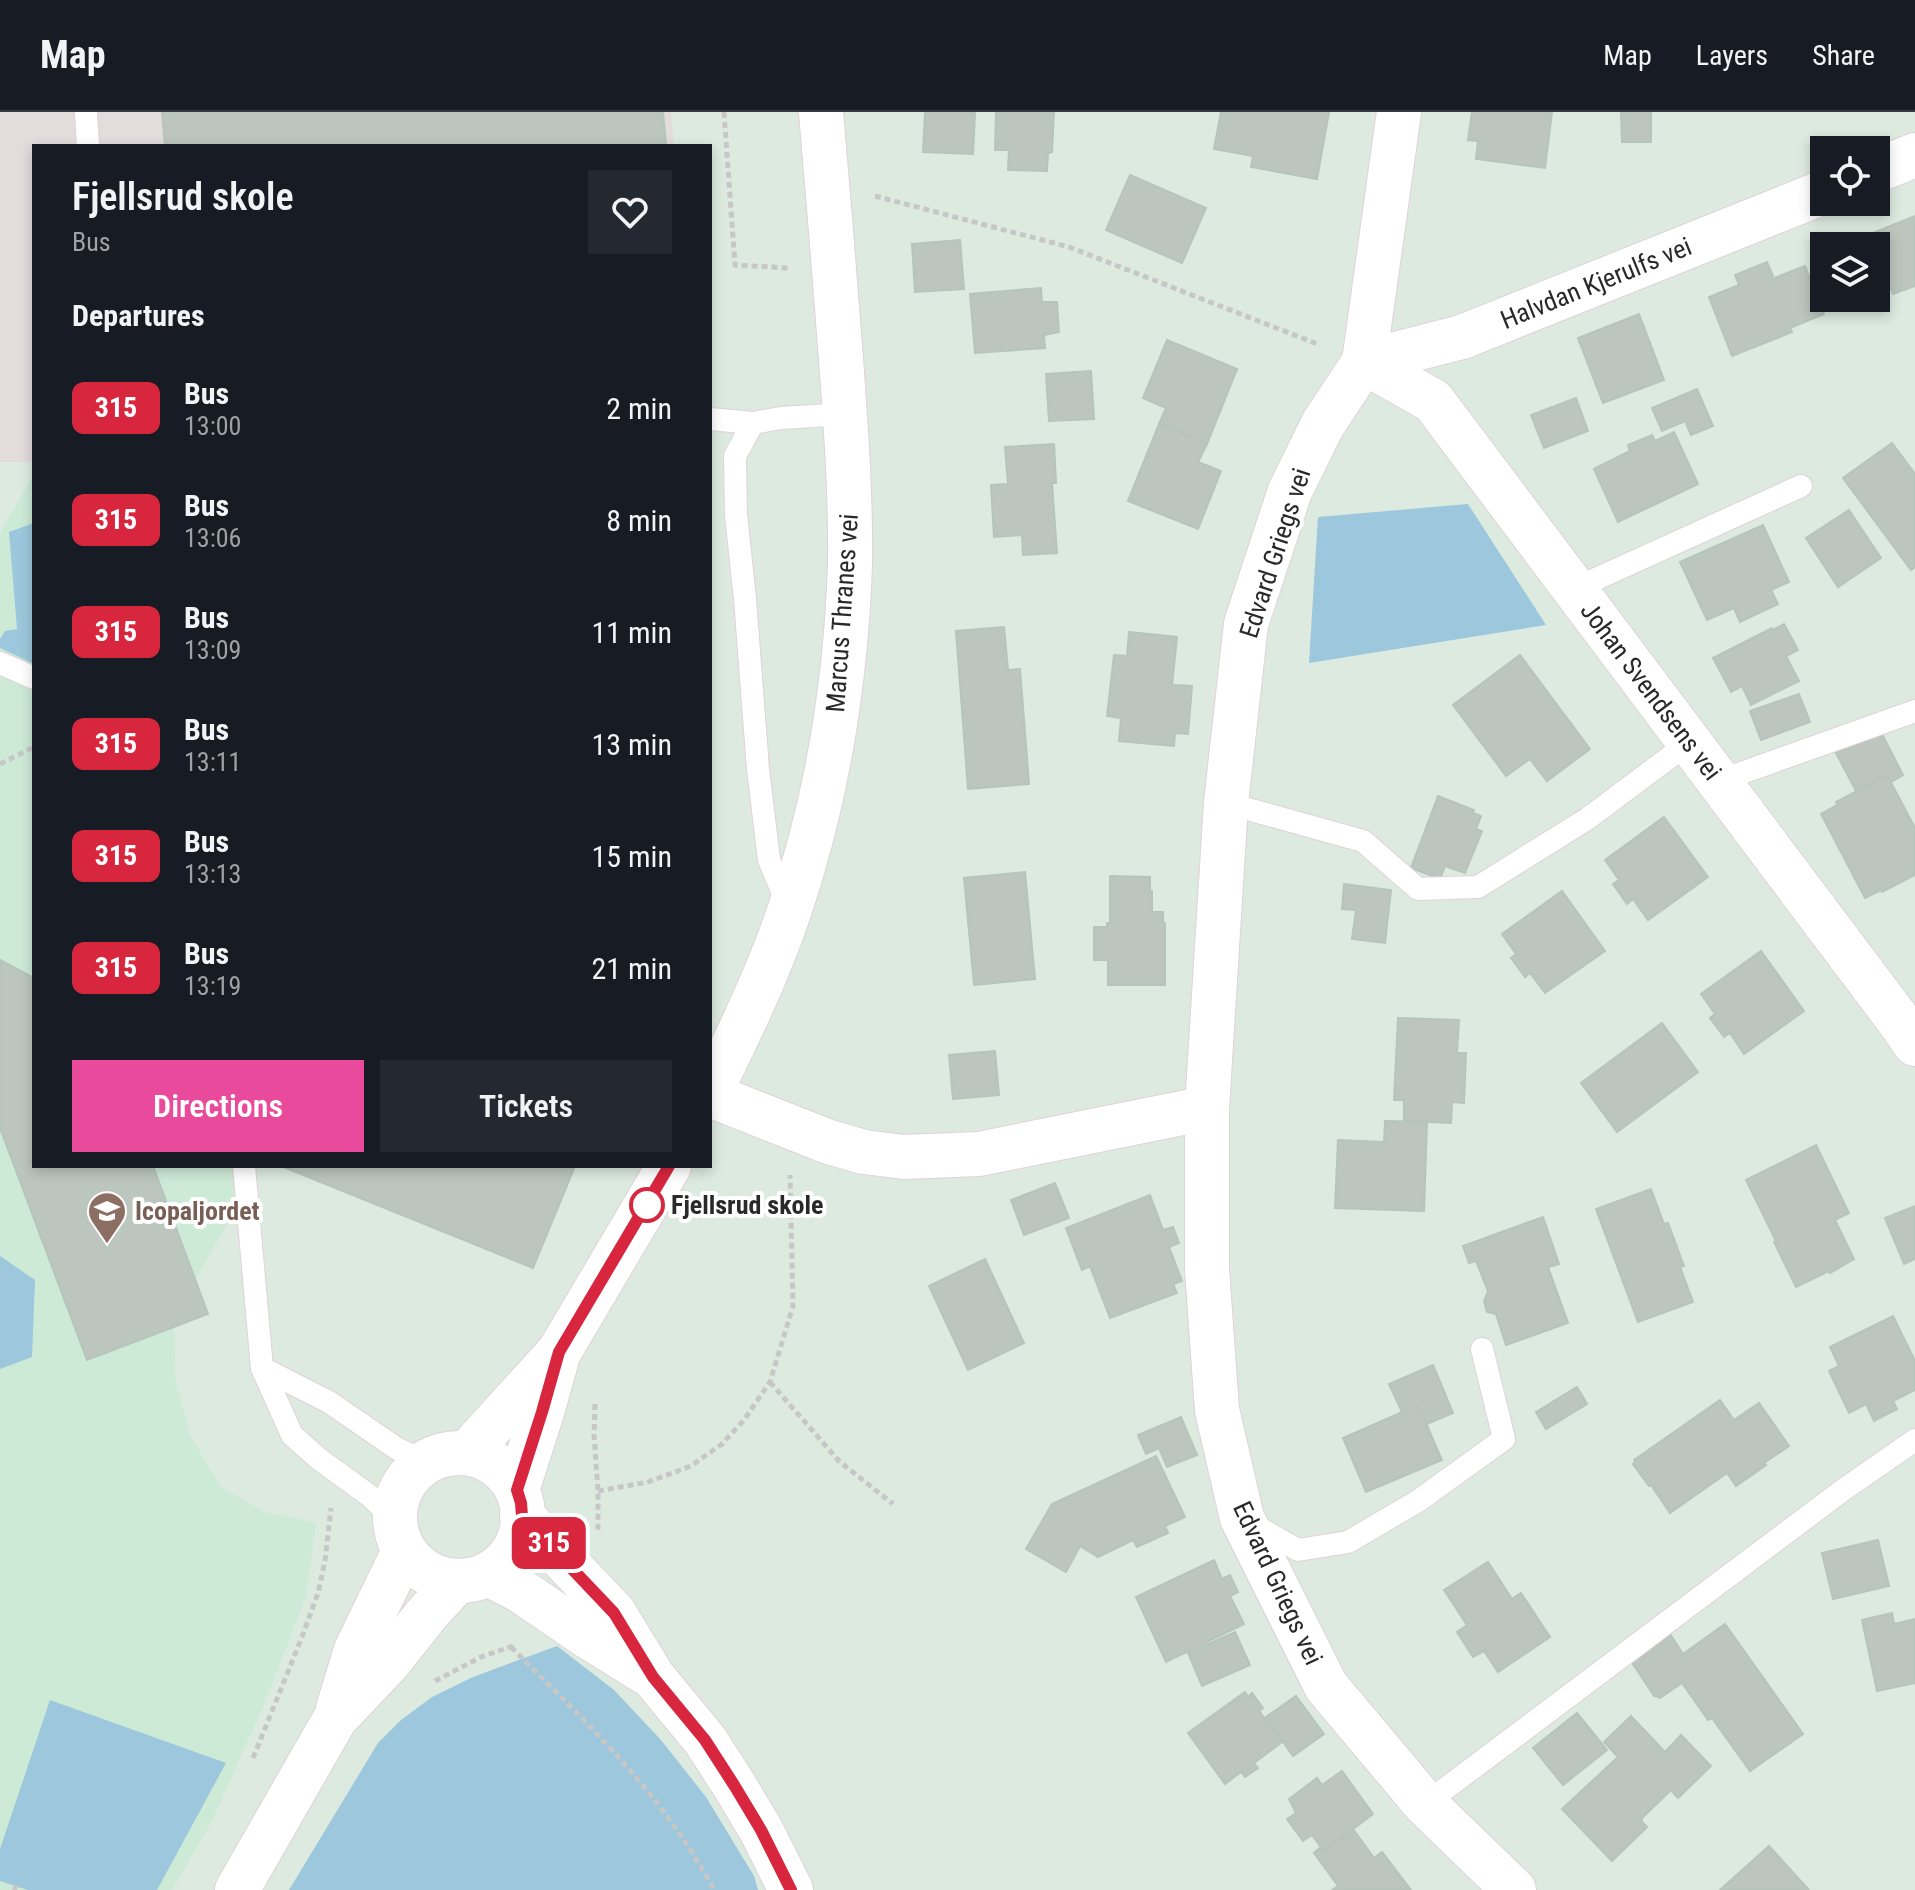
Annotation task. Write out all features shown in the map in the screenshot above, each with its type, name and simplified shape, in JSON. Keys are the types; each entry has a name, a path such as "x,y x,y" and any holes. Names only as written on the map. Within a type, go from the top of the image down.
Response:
{"street":[{"name":"Marcus Thranes vei","path":"712,1090 739,1034 790,910 825,775 837,711 845,641 850,565 849,486 821,112"},
{"name":"Edvard Griegs vei","path":"1399,112 1364,362 1323,424 1290,491 1246,624 1226,803 1207,1108 1207,1269 1217,1410 1242,1518 1326,1686 1425,1804 1514,1890"},
{"path":"1890,165 1915,155"},
{"name":"Halvdan Kjerulfs vei","path":"1364,362 1462,337 1810,198"},
{"name":"Johan Svendsens vei","path":"1364,362 1433,401 1719,781 1911,1029"},
{"path":"712,1095 800,1132 864,1152 904,1157 979,1154 1207,1108"},
{"path":"467,1453 559,1352 668,1168"},
{"path":"335,1719 388,1663 426,1615 473,1577 502,1563 513,1549 520,1534 520,1503 559,1352"},
{"path":"237,1890 335,1719 356,1650 399,1535 396,1502 402,1487 425,1462 445,1454 467,1453 497,1465 508,1476 520,1503 614,1613 653,1677 705,1740 734,1785 791,1890"},
{"path":"399,1535 418,1566 436,1577 473,1577 521,1591 653,1677"}],"lane":[{"path":"86,112 88,144"},
{"path":"712,419 753,423 845,414"},
{"path":"753,423 735,456 736,515 769,860 790,910"},
{"path":"1574,589 1801,486"},
{"path":"0,663 32,677"},
{"path":"1719,781 1915,711"},
{"path":"1226,803 1363,841 1418,889 1478,887 1587,819 1690,742"},
{"path":"244,1168 262,1368 292,1435 370,1496 399,1535"},
{"path":"1242,1518 1298,1550 1348,1542 1418,1501 1504,1439 1482,1349"},
{"path":"262,1368 329,1402 396,1448 425,1462"},
{"path":"1425,1804 1843,1490 1915,1440"}],"path":[{"path":"724,112 735,265"},
{"path":"827,183 1069,247 1364,362"},
{"path":"0,764 32,748"},
{"path":"598,1491 648,1482 691,1466 722,1444 744,1420 770,1382 793,1306 790,1173 800,1132"},
{"path":"770,1382 839,1461 893,1504"},
{"path":"597,1390 594,1435 600,1520 598,1533"},
{"path":"253,1758 318,1593 333,1501"},
{"path":"429,1684 481,1657 524,1640"},
{"path":"511,1647 649,1790 676,1825 714,1890"}],"shaded area":[{"path":"0,112 671,112 674,144 32,144 32,462 0,462"},
{"name":"Icopaljordet","path":"32,479 32,1168 254,1168 256,1174 174,1316 175,1378 190,1435 220,1486 264,1512 316,1523 306,1597 262,1709 213,1819 172,1890 0,1890 0,533"},
{"path":"1468,504 1546,625 1309,663 1318,517"},
{"path":"32,524 32,663 0,648 0,639 5,631 17,629 9,532"},
{"path":"0,1256 35,1280 32,1357 0,1369"},
{"path":"557,1646 614,1690 661,1740 706,1797 754,1876 758,1890 289,1890 378,1743 401,1720 432,1697 473,1677"},
{"path":"50,1700 226,1763 157,1890 28,1890 0,1881 0,1849"}],"building":[{"path":"162,112 663,112 666,144 165,144"},
{"path":"925,112 975,112 973,154 923,152"},
{"path":"996,112 1054,112 1052,152 1048,153 1047,171 1008,170 1009,150 995,150"},
{"path":"1221,112 1329,112 1317,179 1251,167 1253,156 1214,149"},
{"path":"1472,112 1552,112 1545,168 1476,159 1478,141 1468,140"},
{"path":"1621,112 1651,112 1651,142 1622,142"},
{"path":"1130,175 1206,208 1182,263 1106,230"},
{"path":"1915,216 1915,286 1893,294 1890,286 1890,232 1875,232"},
{"path":"960,240 964,289 915,292 912,244"},
{"path":"1767,262 1772,279 1805,266 1810,279 1810,312 1824,314 1790,328 1792,332 1732,356 1709,297 1739,285 1735,275"},
{"path":"1041,288 1042,302 1057,302 1059,332 1044,335 1045,348 975,353 970,294"},
{"path":"1639,314 1664,380 1603,403 1578,338"},
{"path":"1167,340 1237,369 1207,444 1159,424 1166,408 1143,398"},
{"path":"1091,371 1094,419 1049,421 1046,374"},
{"path":"1697,389 1713,426 1691,435 1685,421 1662,431 1652,408"},
{"path":"1576,398 1588,431 1544,448 1531,415"},
{"path":"1159,424 1207,444 1198,462 1221,471 1198,529 1128,501"},
{"path":"1674,432 1698,484 1618,522 1594,469 1630,451 1628,445 1652,435 1655,441"},
{"path":"1892,443 1915,474 1915,567 1911,570 1843,478"},
{"path":"1054,444 1056,483 1052,483 1057,553 1023,555 1022,535 994,537 991,485 1008,484 1005,447"},
{"path":"1849,510 1881,558 1838,587 1806,538"},
{"path":"1763,525 1789,582 1771,590 1778,604 1740,622 1734,608 1707,620 1680,562"},
{"path":"1784,624 1798,650 1786,656 1799,681 1751,705 1742,686 1731,692 1713,658"},
{"path":"1004,627 1008,670 1020,669 1029,784 968,789 956,631"},
{"path":"1129,632 1177,637 1172,685 1192,686 1188,734 1175,733 1174,746 1119,741 1121,718 1107,716 1114,655 1127,656"},
{"path":"1520,655 1590,749 1547,781 1530,759 1506,776 1453,705"},
{"path":"1799,694 1810,722 1761,740 1750,711"},
{"path":"1882,734 1903,775 1891,782 1887,775 1856,791 1835,751"},
{"path":"1887,775 1915,828 1915,875 1865,898 1821,814 1837,805 1836,802"},
{"path":"1438,796 1474,810 1473,813 1481,816 1476,829 1482,831 1465,873 1445,866 1440,879 1411,868"},
{"path":"1664,817 1708,877 1648,920 1633,899 1627,904 1613,884 1619,880 1605,860"},
{"path":"1025,872 1035,979 974,985 964,878"},
{"path":"1110,876 1150,877 1152,912 1163,912 1165,923 1165,985 1108,985 1108,960 1094,960 1094,927 1107,927 1110,923"},
{"path":"1344,884 1391,890 1385,943 1352,939 1356,910 1342,909"},
{"path":"1562,891 1605,951 1545,993 1530,973 1525,977 1511,958 1516,954 1502,934"},
{"path":"1761,951 1804,1011 1744,1054 1730,1033 1724,1037 1710,1018 1715,1014 1701,994"},
{"path":"0,960 32,977 32,1168 154,1168 208,1314 87,1360 0,1128"},
{"path":"1398,1018 1459,1020 1457,1053 1466,1053 1464,1103 1452,1102 1451,1123 1404,1121 1404,1100 1394,1100"},
{"path":"1662,1023 1698,1072 1617,1132 1581,1083"},
{"path":"995,1051 999,1095 953,1099 949,1055"},
{"path":"1385,1121 1427,1122 1424,1211 1335,1208 1338,1140 1384,1142"},
{"path":"1816,1145 1849,1213 1835,1220 1854,1259 1796,1287 1746,1180"},
{"path":"286,1168 574,1168 533,1268"},
{"path":"1055,1183 1069,1218 1024,1235 1011,1200"},
{"path":"1651,1189 1684,1266 1680,1267 1693,1302 1638,1322 1596,1209"},
{"path":"1150,1195 1163,1230 1173,1227 1179,1243 1169,1247 1182,1281 1173,1284 1177,1293 1110,1318 1090,1266 1082,1270 1066,1228"},
{"path":"1915,1206 1915,1259 1904,1264 1885,1218"},
{"path":"1543,1217 1559,1264 1548,1267 1568,1323 1506,1345 1496,1314 1487,1312 1484,1301 1488,1291 1476,1261 1469,1263 1463,1246"},
{"path":"985,1259 1024,1343 968,1370 929,1286"},
{"path":"1893,1316 1915,1361 1915,1390 1893,1401 1897,1409 1874,1421 1866,1404 1849,1413 1829,1371 1839,1366 1830,1347"},
{"path":"1433,1365 1453,1413 1427,1424 1418,1405 1402,1412 1389,1384"},
{"path":"1577,1387 1587,1404 1546,1429 1536,1412"},
{"path":"1720,1400 1734,1420 1759,1403 1789,1446 1736,1486 1727,1473 1670,1513 1633,1464 1634,1460"},
{"path":"1418,1405 1442,1460 1366,1492 1343,1438"},
{"path":"1181,1417 1197,1455 1167,1467 1159,1448 1146,1454 1138,1435"},
{"path":"1156,1456 1185,1517 1165,1526 1168,1533 1137,1547 1133,1540 1098,1557 1080,1546 1066,1572 1026,1549 1052,1504"},
{"path":"1878,1540 1889,1586 1833,1599 1822,1553"},
{"path":"1214,1560 1222,1579 1230,1575 1238,1592 1230,1596 1244,1624 1166,1662 1136,1597"},
{"path":"1488,1562 1512,1599 1521,1593 1550,1637 1498,1672 1484,1651 1473,1657 1457,1632 1467,1625 1444,1590"},
{"path":"1892,1613 1894,1624 1915,1619 1915,1683 1877,1691 1862,1620"},
{"path":"1725,1624 1803,1734 1750,1771 1682,1683 1660,1698 1654,1696 1631,1661 1670,1634 1683,1654"},
{"path":"1235,1632 1250,1665 1202,1686 1188,1653"},
{"path":"1245,1692 1248,1697 1252,1693 1263,1708 1259,1711 1282,1742 1254,1763 1258,1768 1245,1777 1241,1772 1225,1784 1188,1733"},
{"path":"1296,1696 1324,1734 1293,1756 1266,1717"},
{"path":"1577,1713 1607,1750 1563,1785 1533,1748"},
{"path":"1631,1716 1665,1752 1681,1735 1711,1766 1678,1798 1671,1790 1643,1817 1641,1821 1647,1827 1612,1861 1562,1809 1618,1757 1604,1742"},
{"path":"1342,1771 1373,1814 1324,1851 1312,1835 1303,1841 1287,1819 1296,1813 1289,1799 1317,1778 1322,1785"},
{"path":"1353,1829 1374,1858 1382,1852 1411,1890 1332,1890 1338,1886 1314,1853 1321,1847 1324,1851"},
{"path":"1769,1846 1809,1890 1720,1890"}],"bus line":[{"name":"315","path":"668,1168 559,1352 517,1490 522,1516 614,1613 653,1677 705,1740 761,1830 791,1890"}],"place":[{"name":"Fjellsrud skole","path":"647,1205"},
{"name":"Icopaljordet","path":"107,1245"}]}
